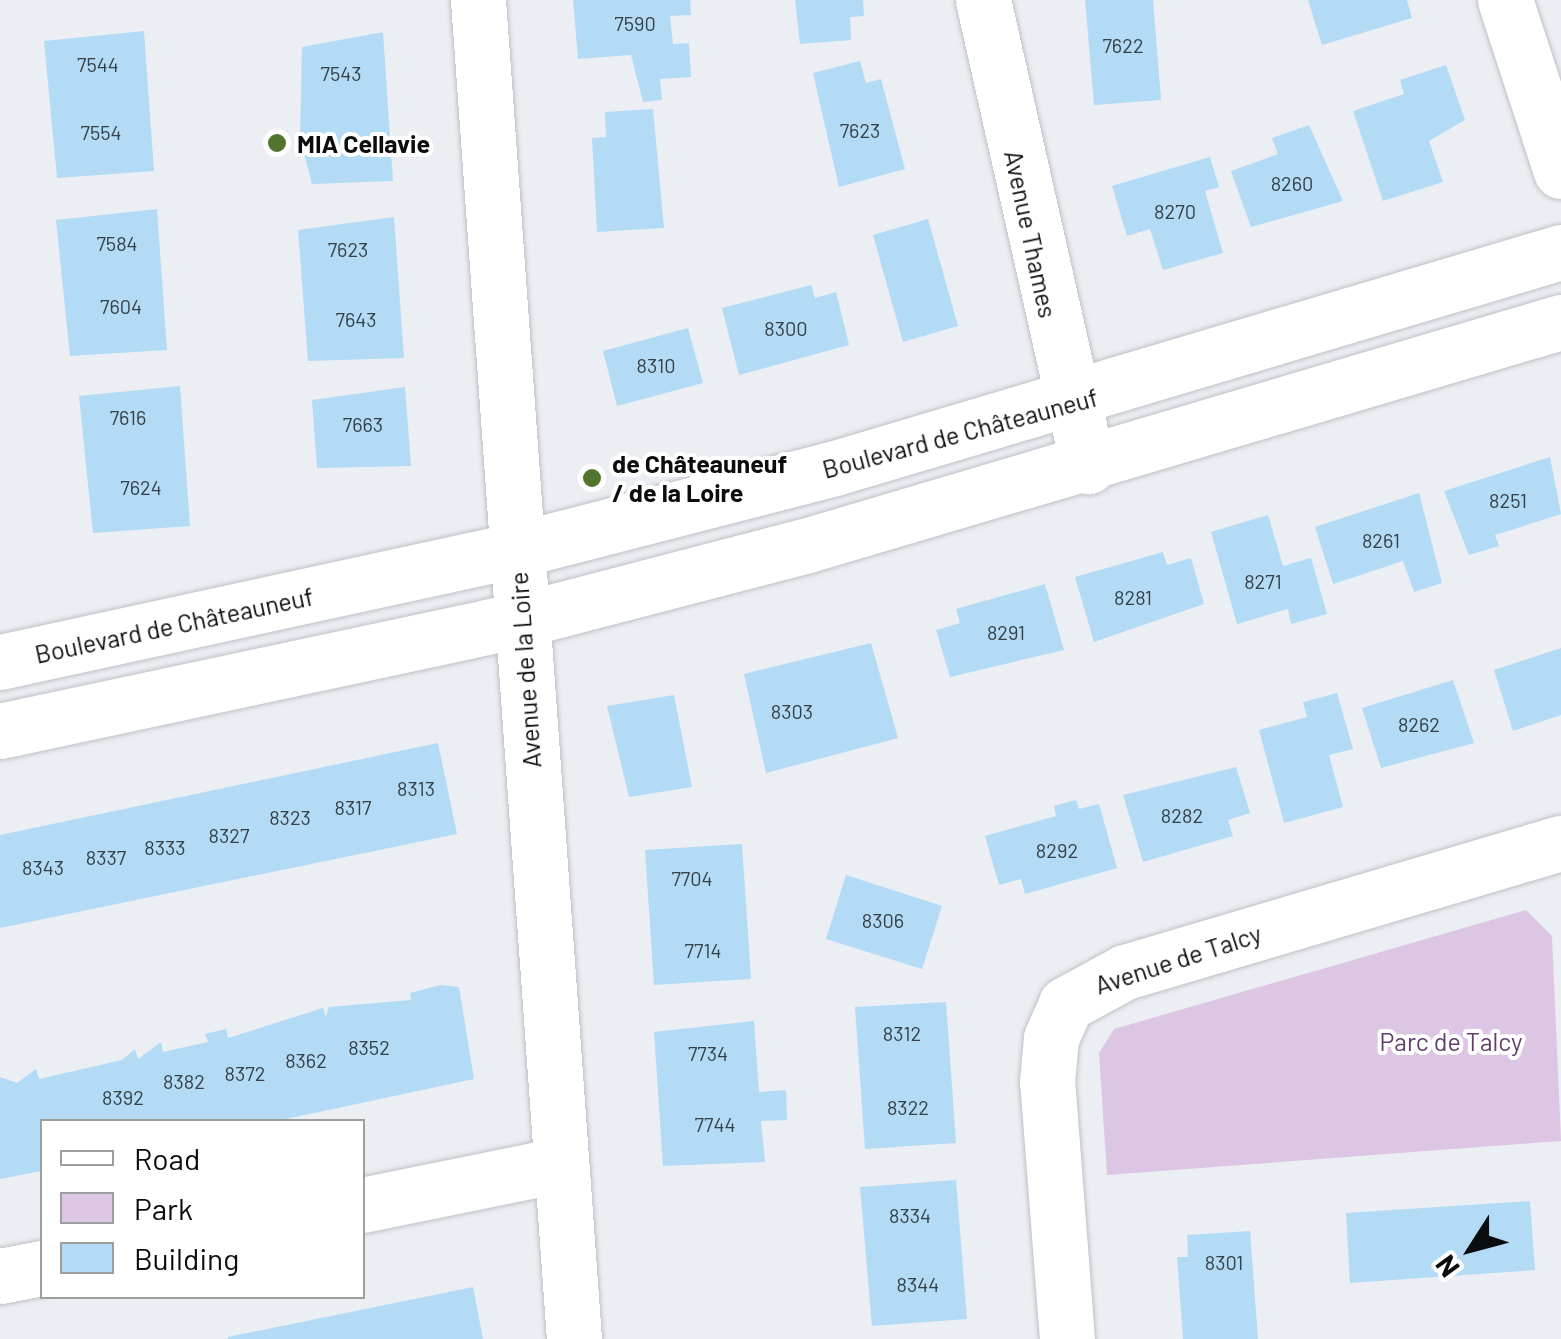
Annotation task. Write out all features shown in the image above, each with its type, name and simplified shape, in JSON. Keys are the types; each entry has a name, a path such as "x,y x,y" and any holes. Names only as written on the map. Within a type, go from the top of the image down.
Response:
{"street":[{"name":"Avenue de la Loire","path":"478,0 574,1339"},
{"name":"Avenue Thames","path":"983,0 1070,405 1088,466"},
{"path":"1505,0 1561,170"},
{"name":"Boulevard de Châteauneuf","path":"0,662 516,550 1070,405 1561,252"},
{"path":"0,727 524,619 1088,466 1561,322"},
{"name":"Avenue de Talcy","path":"1066,1339 1047,1082 1066,1004 1125,972 1561,843"},
{"path":"365,1204 560,1165"},
{"path":"0,1276 40,1268"}],"green space":[{"name":"Parc de Talcy","path":"1526,910 1552,936 1561,1141 1107,1175 1099,1053 1114,1029"}],"building":[{"path":"573,0 690,0 691,15 670,16 673,44 689,43 691,77 660,79 662,100 643,102 631,55 578,59"},
{"path":"795,0 863,0 864,16 850,17 851,40 800,44"},
{"path":"1085,0 1153,0 1161,100 1094,105"},
{"path":"1308,0 1407,0 1412,18 1322,45"},
{"path":"144,31 154,171 57,178 44,41"},
{"path":"383,32 393,181 312,184 300,138 302,47"},
{"path":"860,61 866,83 881,79 905,169 839,187 813,73"},
{"path":"1446,65 1465,120 1429,141 1443,182 1383,201 1353,111 1404,94 1400,80"},
{"path":"653,109 664,228 597,232 592,138 606,137 605,112"},
{"path":"1309,125 1343,201 1251,227 1231,171 1278,154 1272,138"},
{"path":"1210,157 1219,187 1205,191 1223,253 1163,270 1150,229 1127,236 1112,186"},
{"path":"157,209 167,350 70,356 56,220"},
{"path":"394,217 404,358 308,361 298,230"},
{"path":"928,219 958,326 903,342 873,235"},
{"path":"811,285 815,298 836,292 849,345 739,375 722,308"},
{"path":"688,328 703,383 617,406 603,351"},
{"path":"180,386 190,526 93,533 79,396"},
{"path":"405,387 411,466 317,468 312,400"},
{"path":"1550,457 1561,514 1495,535 1499,546 1469,555 1444,491"},
{"path":"1419,493 1442,583 1414,592 1403,561 1333,584 1315,527"},
{"path":"1268,515 1283,566 1311,558 1327,614 1291,624 1288,609 1237,624 1211,532"},
{"path":"1163,552 1167,565 1191,558 1204,604 1094,642 1075,577"},
{"path":"1045,584 1064,650 950,677 936,630 960,623 956,609"},
{"path":"871,643 898,738 766,773 744,674"},
{"path":"1561,648 1561,715 1513,731 1494,670"},
{"path":"1453,680 1474,743 1381,768 1362,708"},
{"path":"1337,693 1353,749 1329,755 1343,807 1284,823 1259,730 1307,717 1303,702"},
{"path":"674,695 692,787 629,797 607,706"},
{"path":"438,743 457,834 0,928 0,835"},
{"path":"1236,767 1250,813 1228,820 1233,836 1143,862 1123,795"},
{"path":"1076,800 1079,809 1099,804 1117,868 1025,894 1021,879 999,885 985,836 1056,816 1054,806"},
{"path":"742,844 751,979 654,985 645,850"},
{"path":"846,875 942,906 922,969 826,939"},
{"path":"441,985 459,987 474,1079 286,1119 40,1119 40,1171 0,1179 0,1077 17,1083 36,1069 39,1079 122,1060 135,1049 138,1059 161,1042 163,1052 208,1042 205,1034 226,1029 228,1038 323,1008 326,1017 329,1007 411,1000 410,993"},
{"path":"946,1002 956,1143 865,1149 855,1007"},
{"path":"754,1021 759,1092 786,1090 787,1120 761,1121 765,1162 663,1166 654,1032"},
{"path":"956,1180 967,1319 872,1326 860,1187"},
{"path":"1530,1201 1535,1270 1350,1283 1346,1213"},
{"path":"1250,1231 1258,1339 1183,1339 1177,1257 1188,1257 1187,1235"},
{"path":"473,1287 483,1339 228,1339 228,1337"}],"place":[{"name":"MIA Cellavie","path":"277,143"},
{"name":"de Châteauneuf / de la Loire","path":"592,478"}]}
